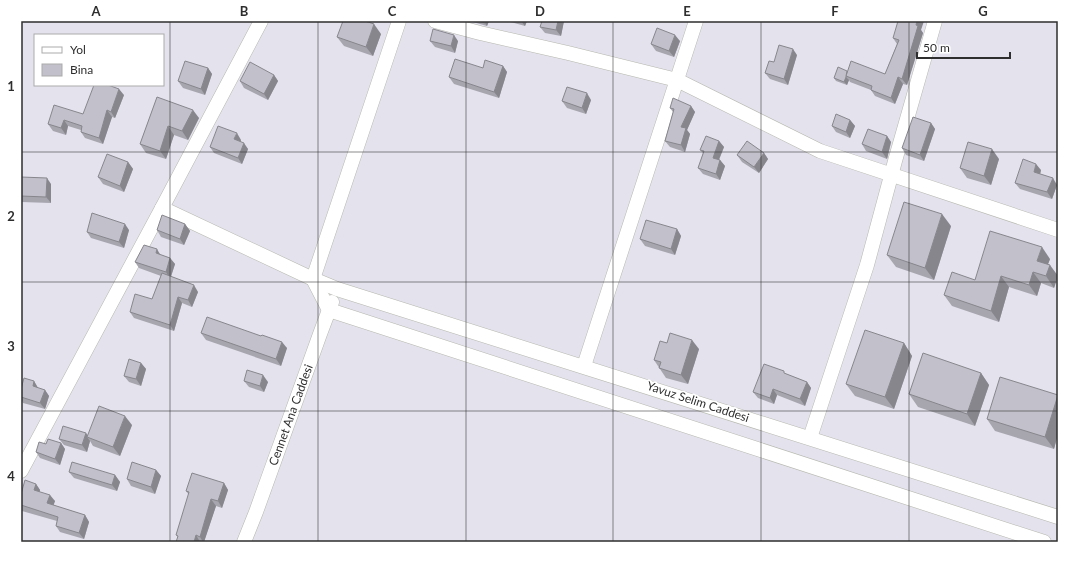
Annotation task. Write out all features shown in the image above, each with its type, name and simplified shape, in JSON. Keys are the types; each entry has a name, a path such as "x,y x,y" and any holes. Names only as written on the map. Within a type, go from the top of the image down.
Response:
{"street":[{"path":"21,471 260,21"},
{"path":"399,21 313,279 329,310 1044,542"},
{"path":"435,21 677,80 820,151 1058,230"},
{"path":"584,366 696,21"},
{"path":"810,438 867,265 935,21"},
{"name":"Yavuz Selim Caddesi","path":"162,208 313,279 337,288 1058,517"},
{"name":"Cennet Ana Caddesi","path":"244,542 337,288"}],"building":[{"path":"343,21 365,21 374,24 366,47 337,37"},
{"path":"542,21 558,21 556,30 540,27"},
{"path":"898,21 917,21 916,25 918,26 902,79 898,77 891,98 871,90 872,86 846,76 851,61 885,74 899,40 893,38"},
{"path":"657,28 675,35 669,51 651,44"},
{"path":"433,29 454,35 451,46 430,41"},
{"path":"779,45 793,49 784,79 765,73 769,61 774,62"},
{"path":"455,59 483,68 485,60 503,66 494,92 449,77"},
{"path":"185,61 208,68 201,89 178,81"},
{"path":"250,62 274,75 264,94 240,81"},
{"path":"838,67 847,71 844,82 834,78"},
{"path":"94,86 111,86 119,89 111,112 107,110 99,138 81,132 82,126 64,120 61,128 48,124 54,105 83,114"},
{"path":"567,87 587,93 582,108 562,101"},
{"path":"157,97 193,110 182,131 168,126 160,151 140,144"},
{"path":"673,98 691,106 681,127 686,128 681,145 665,141 674,109 670,108"},
{"path":"836,114 850,120 846,132 832,126"},
{"path":"913,117 931,123 920,155 902,148"},
{"path":"218,126 237,133 234,139 244,143 238,158 210,147"},
{"path":"868,129 887,136 882,152 862,144"},
{"path":"706,136 719,141 713,158 720,160 716,174 698,168 704,151 700,150"},
{"path":"747,141 764,153 754,167 737,155"},
{"path":"968,142 992,149 984,176 960,168"},
{"path":"107,154 128,162 120,186 98,177"},
{"path":"1023,159 1036,164 1034,172 1053,178 1047,192 1015,183"},
{"path":"21,177 47,178 46,197 21,196"},
{"path":"904,202 942,214 925,268 887,255"},
{"path":"92,213 125,224 119,242 87,232"},
{"path":"162,215 185,224 180,239 157,230"},
{"path":"646,220 677,229 671,249 640,239"},
{"path":"990,231 1042,247 1037,261 1050,265 1046,276 1033,272 1029,285 1001,276 991,311 944,295 952,272 975,280"},
{"path":"144,245 157,249 156,253 170,258 166,272 135,262"},
{"path":"162,273 194,285 188,300 178,297 170,325 130,312 135,294 152,299"},
{"path":"207,317 282,342 276,359 201,333"},
{"path":"865,330 904,343 885,397 846,384"},
{"path":"670,333 692,340 681,375 659,368 661,362 654,360 660,341 667,343"},
{"path":"923,353 981,373 967,414 909,394"},
{"path":"129,359 141,363 136,379 124,376"},
{"path":"764,364 784,371 784,373 807,382 800,399 773,389 770,398 753,392"},
{"path":"247,370 263,375 260,386 244,381"},
{"path":"1000,377 1058,395 1045,437 987,419"},
{"path":"24,378 34,381 33,386 45,390 40,403 21,397 21,389"},
{"path":"99,406 125,416 113,447 87,437"},
{"path":"63,426 86,433 82,445 59,439"},
{"path":"48,439 61,443 55,459 36,452 39,442 46,444"},
{"path":"72,462 115,475 112,485 69,472"},
{"path":"132,462 156,470 151,487 127,479"},
{"path":"192,473 224,483 218,501 211,499 200,537 196,535 194,542 176,542 178,536 176,535 189,492 186,491"},
{"path":"25,480 36,484 34,490 50,495 47,503 85,515 79,533 56,526 58,517 21,505 21,494"}]}
